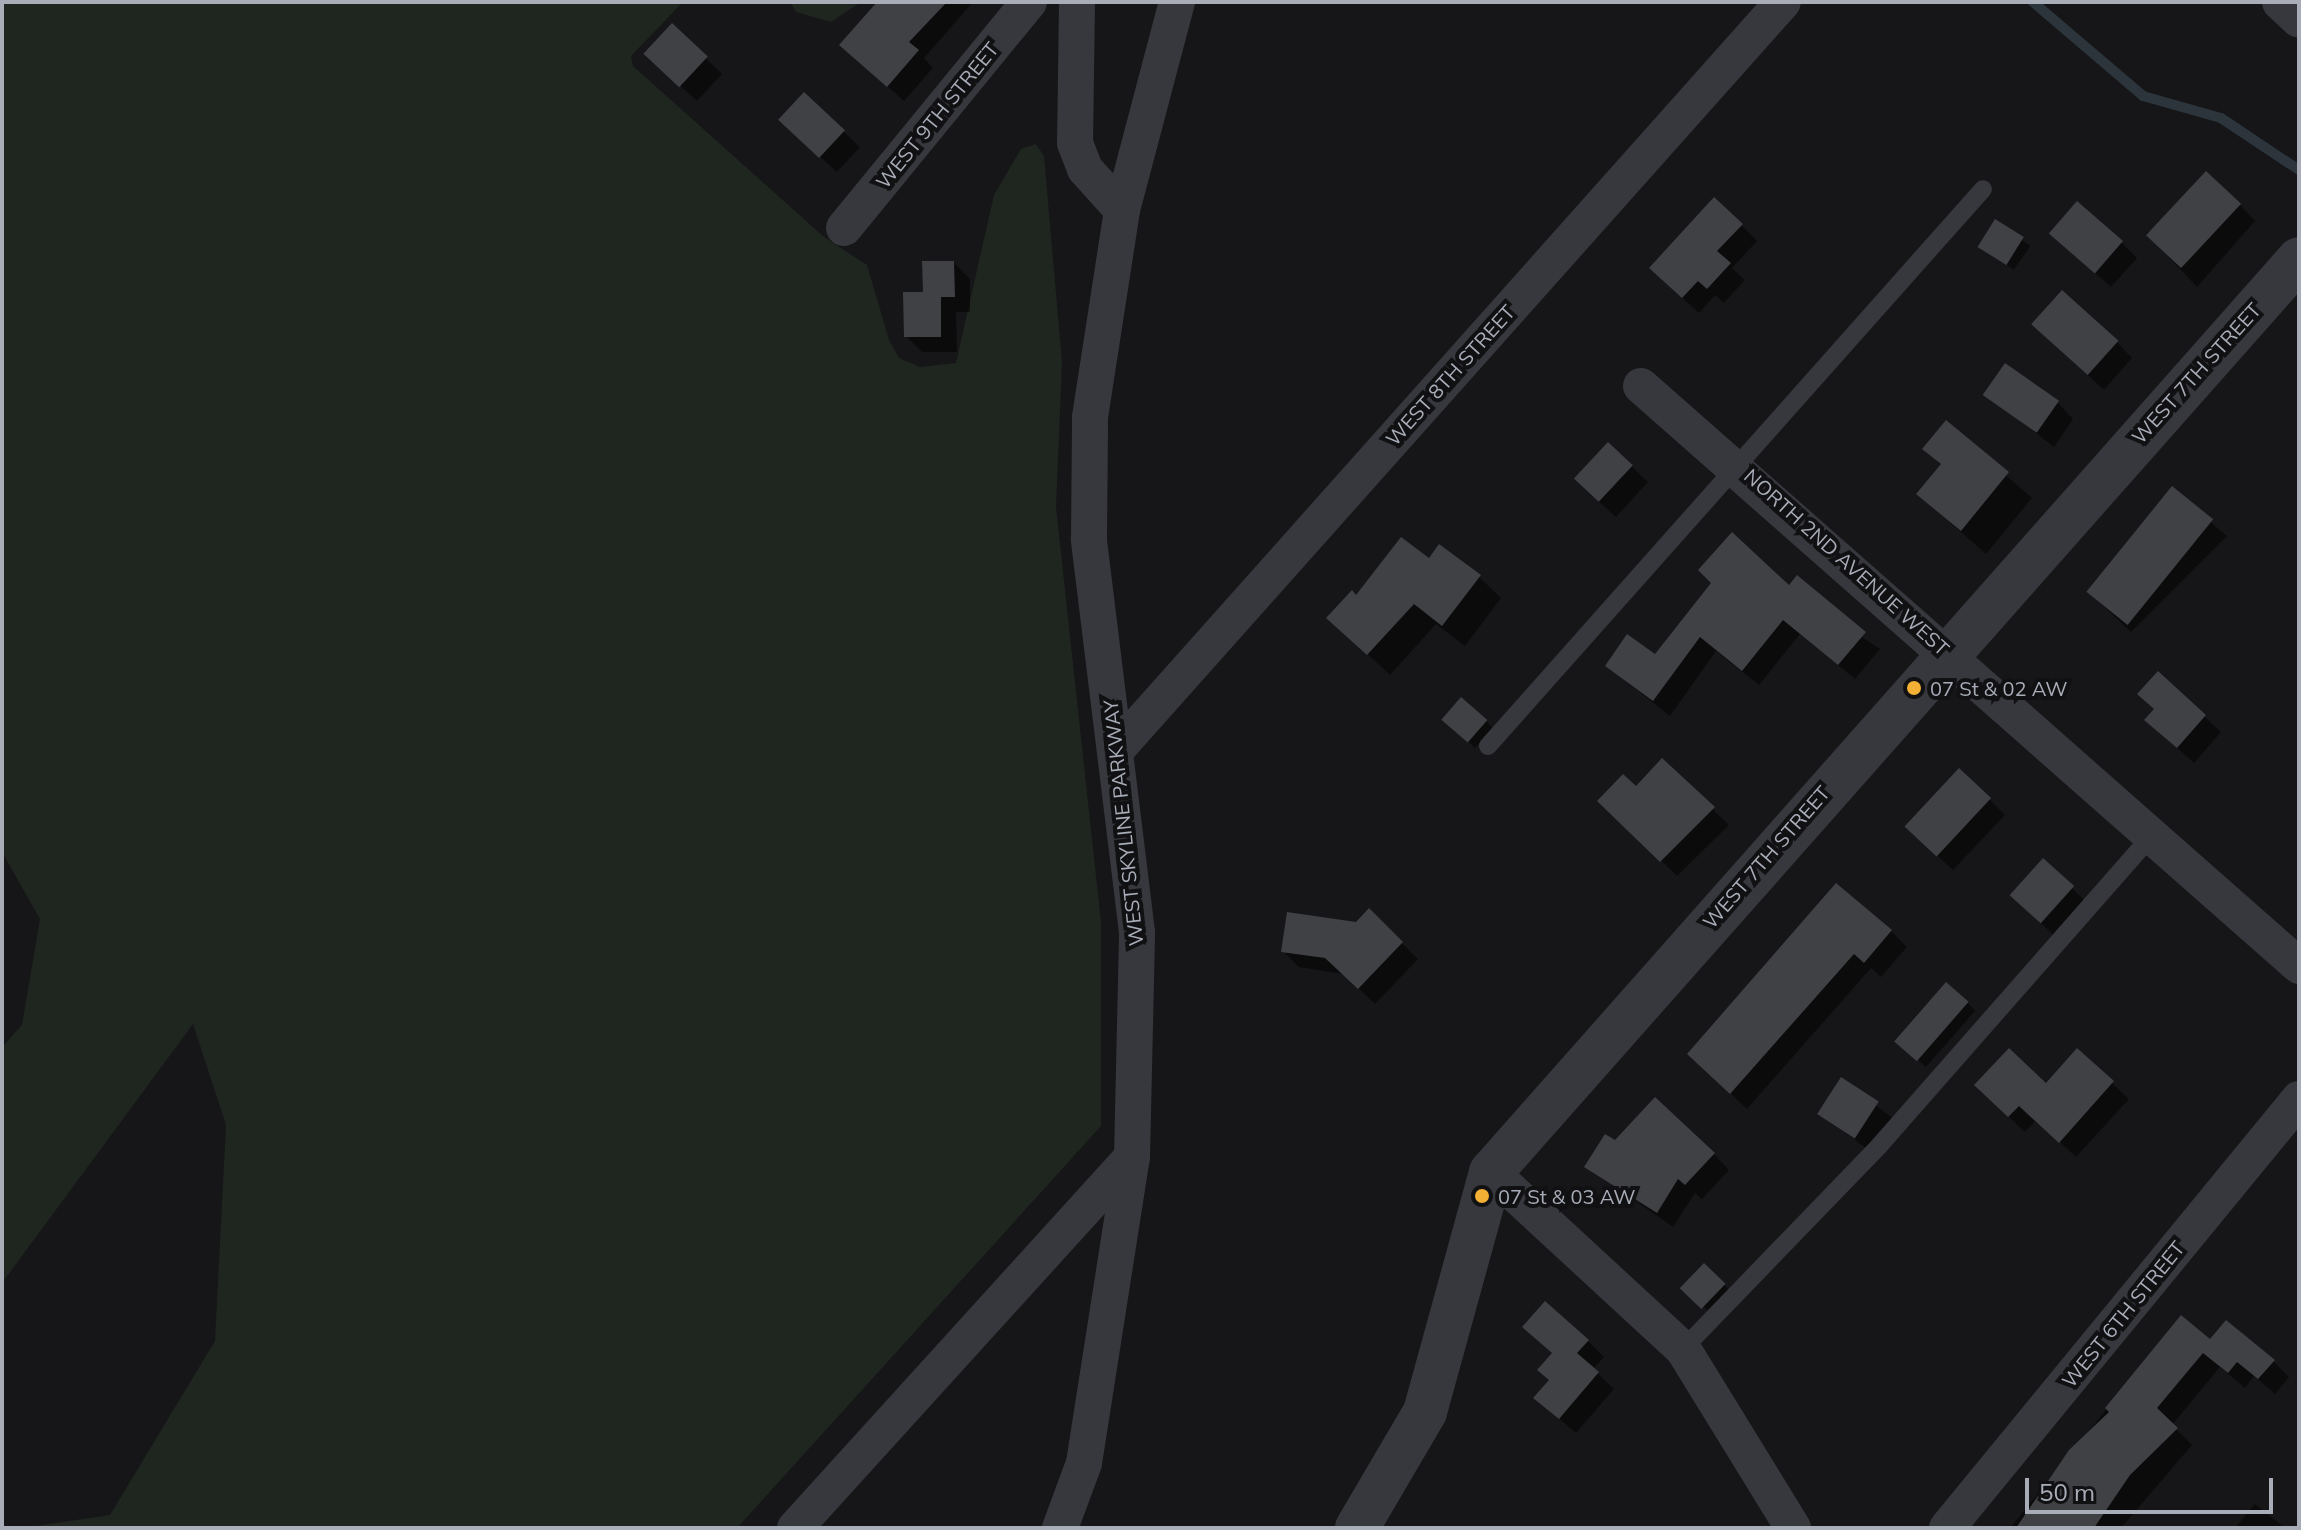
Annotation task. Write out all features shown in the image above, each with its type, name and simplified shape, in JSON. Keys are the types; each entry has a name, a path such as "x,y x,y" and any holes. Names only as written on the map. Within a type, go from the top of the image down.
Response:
{"street":[{"name":"WEST 9TH STREET","path":"844,228 1029,2"},
{"path":"1077,2 1075,143 1085,169 1122,210"},
{"path":"1122,210 1177,2"},
{"name":"WEST 8TH STREET","path":"1118,748 1783,2"},
{"path":"2280,2 2299,20"},
{"name":"WEST SKYLINE PARKWAY","path":"1060,1528 1084,1463 1132,1157 1137,932 1118,748 1089,539 1090,417 1122,210"},
{"name":"WEST 7TH STREET","path":"1357,1528 1386,1488 1430,1398 1491,1172 1946,651 2299,259"},
{"name":"NORTH 2ND AVENUE WEST","path":"1641,386 1734,463 2299,966"},
{"name":"WEST 6TH STREET","path":"1947,1528 2299,1099"},
{"path":"795,1528 1132,1157"},
{"path":"1491,1172 1683,1349 1793,1528"}],"lane":[{"path":"1488,746 1734,463 1983,189"},
{"path":"1683,1349 1879,1146 2152,835"}],"shaded area":[{"path":"2,2 683,2 631,56 633,66 824,237 867,265 889,340 899,358 920,367 956,363 994,195 1021,149 1036,144 1044,156 1062,362 1056,507 1101,922 1101,1126 737,1528 22,1528 110,1515 215,1341 226,1125 193,1024 2,1283 2,1047 22,1025 40,919 2,852"},
{"path":"790,2 861,2 831,22 796,12"}],"building":[{"path":"877,2 947,2 909,42 919,50 887,87 839,45"},
{"path":"672,23 708,56 679,87 643,54"},
{"path":"804,92 845,130 819,158 778,120"},
{"path":"2206,171 2241,204 2181,268 2146,235"},
{"path":"1714,197 1743,224 1717,251 1731,263 1707,289 1698,281 1682,298 1649,268"},
{"path":"2077,201 2123,241 2095,273 2049,233"},
{"path":"1995,219 2024,237 2006,265 1978,247"},
{"path":"922,261 954,261 955,297 941,297 941,337 904,337 903,292 923,292"},
{"path":"2062,290 2118,341 2088,375 2031,324"},
{"path":"2005,363 2059,401 2037,433 1983,395"},
{"path":"1946,420 2009,472 1961,531 1916,494 1941,464 1922,449"},
{"path":"1608,442 1633,465 1599,502 1574,479"},
{"path":"2172,486 2213,519 2128,625 2086,592"},
{"path":"1732,532 1789,585 1797,575 1866,632 1838,665 1783,620 1742,671 1700,637 1653,701 1605,666 1627,634 1655,654 1711,583 1698,570"},
{"path":"1401,537 1429,558 1439,544 1481,575 1442,626 1414,604 1367,655 1326,618 1352,590 1356,595"},
{"path":"2158,671 2206,715 2177,748 2144,720 2154,709 2137,694"},
{"path":"1461,697 1487,720 1468,743 1441,720"},
{"path":"1662,758 1715,807 1660,862 1597,801 1623,774 1636,786"},
{"path":"1959,768 1991,798 1937,857 1904,827"},
{"path":"2043,858 2074,886 2041,923 2010,895"},
{"path":"1836,883 1892,930 1864,963 1854,954 1730,1094 1687,1054"},
{"path":"1369,908 1403,942 1358,989 1325,958 1281,952 1287,912 1356,922"},
{"path":"1946,982 1969,1002 1917,1061 1894,1042"},
{"path":"2009,1048 2046,1083 2077,1048 2114,1081 2059,1143 2019,1106 2008,1117 1974,1085"},
{"path":"1841,1077 1879,1102 1855,1138 1817,1114"},
{"path":"1655,1097 1715,1153 1685,1185 1678,1179 1657,1213 1584,1167 1605,1134 1615,1140"},
{"path":"1704,1263 1726,1284 1701,1309 1680,1288"},
{"path":"1545,1301 1589,1340 1577,1353 1599,1372 1559,1419 1533,1398 1549,1380 1537,1370 1552,1353 1522,1327"},
{"path":"2181,1315 2210,1339 2226,1320 2275,1360 2258,1379 2237,1362 2228,1373 2203,1353 2157,1408 2178,1428 2130,1475 2094,1528 2016,1528 2069,1450 2109,1412 2105,1408"}],"waterway":[{"path":"2033,2 2143,96 2221,118 2299,170"}],"place":[{"name":"07 St & 02 AW","path":"1914,688"},
{"name":"07 St & 03 AW","path":"1482,1196"}]}
